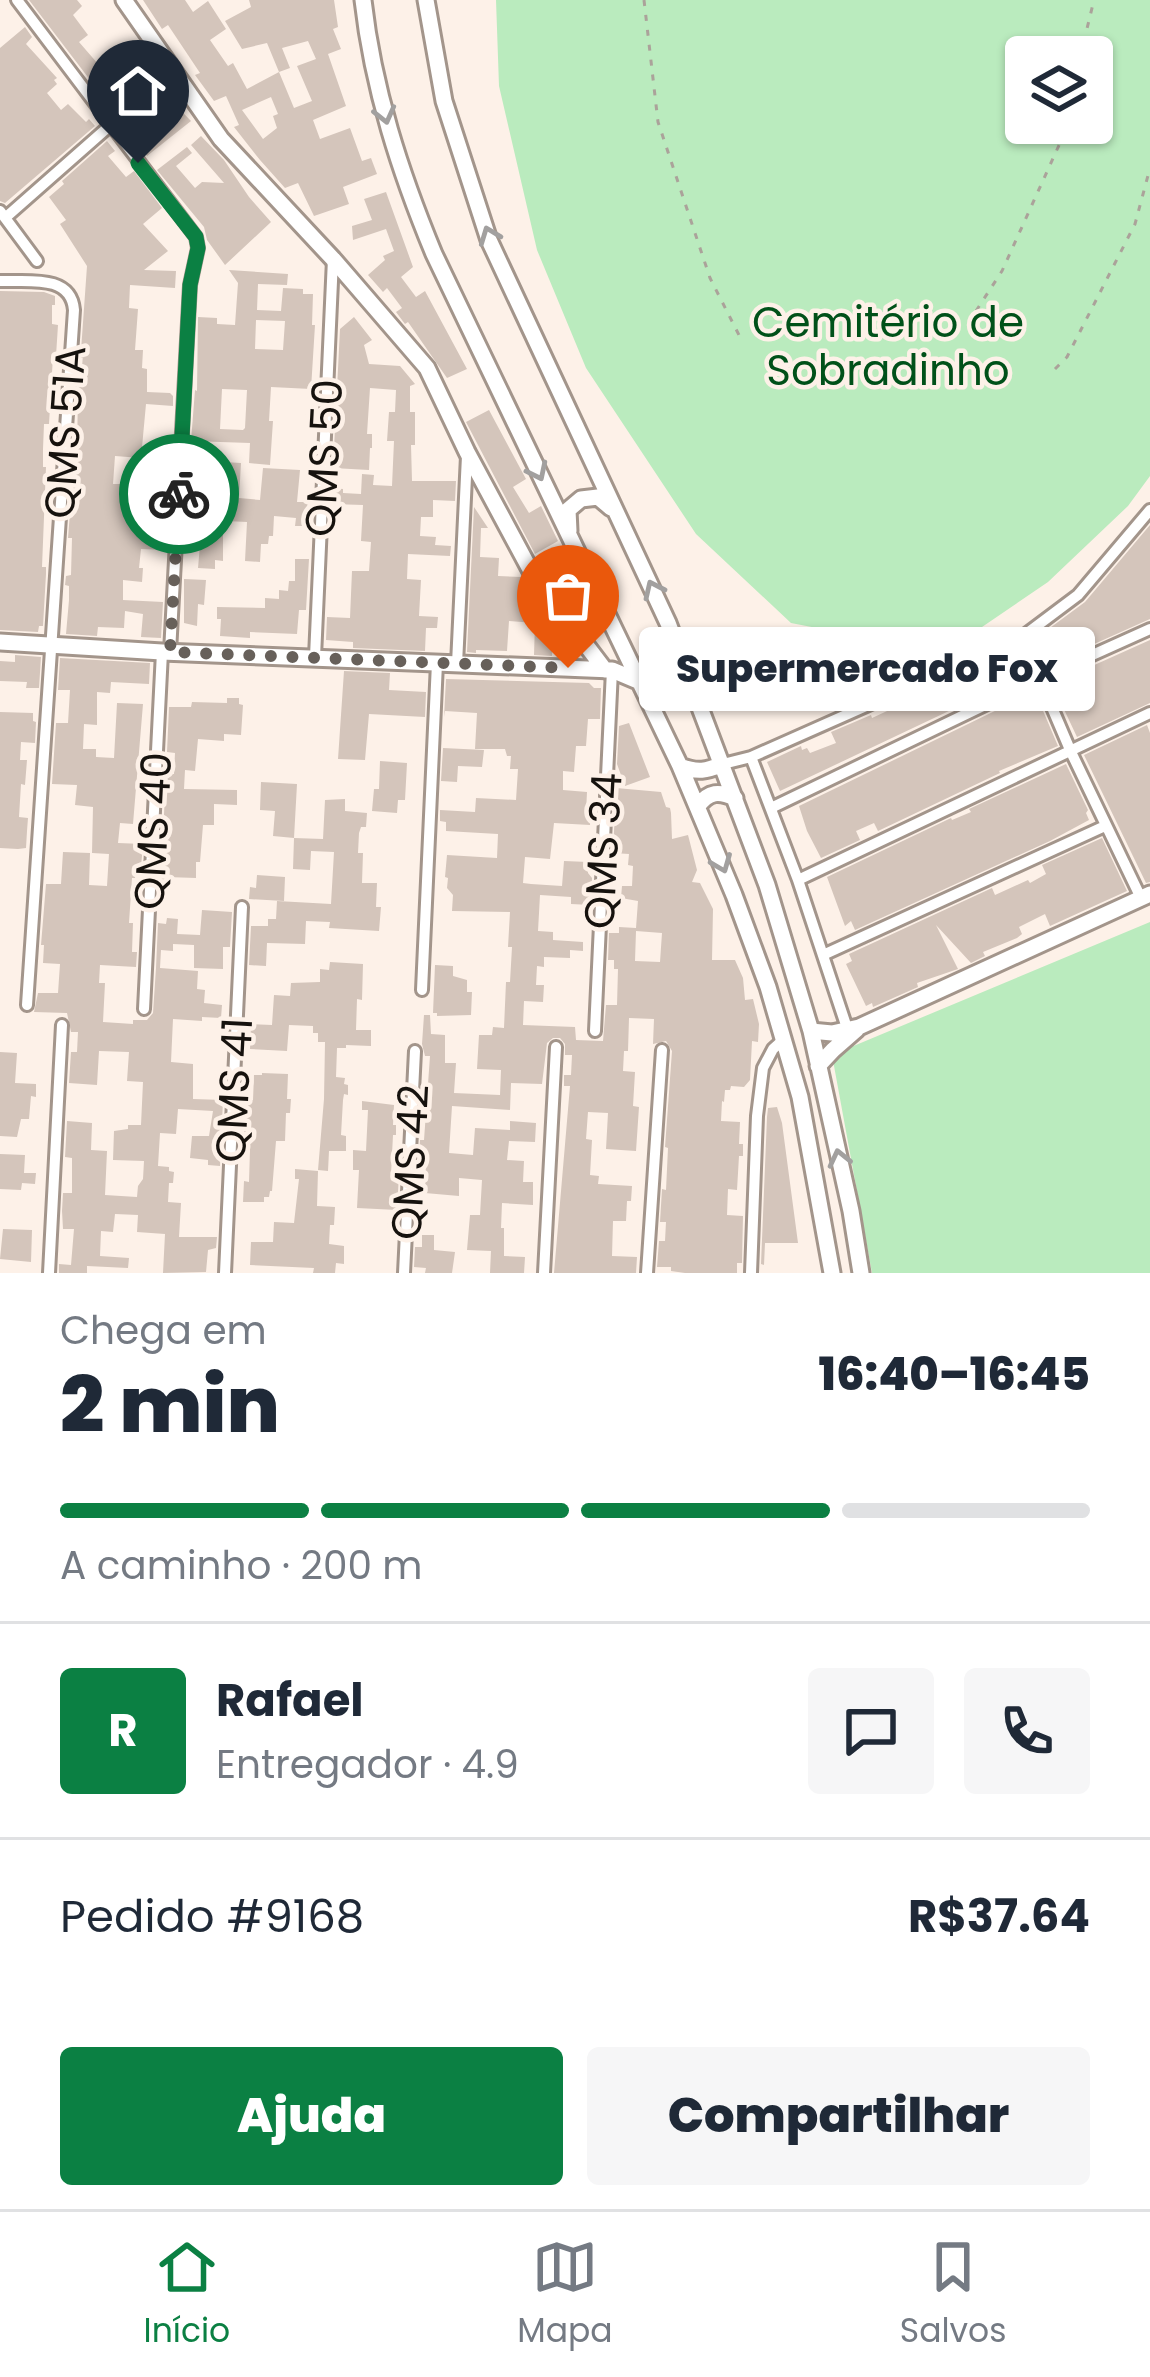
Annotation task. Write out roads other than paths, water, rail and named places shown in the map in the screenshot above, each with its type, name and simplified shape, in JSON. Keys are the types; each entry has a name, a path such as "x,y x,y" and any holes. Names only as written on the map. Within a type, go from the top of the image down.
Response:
{"main road":[{"path":"124,0 221,139 334,259 427,368 533,575 609,670"},
{"path":"363,0 386,125 408,191 680,766 761,968 800,1097 832,1273"},
{"path":"426,0 443,101 489,240 668,623 767,885 811,1031 861,1273"},
{"path":"569,537 568,510 580,499 598,497 618,514"},
{"path":"0,642 609,670 638,681"},
{"path":"609,670 619,642"},
{"path":"680,766 695,772 724,764"},
{"path":"698,806 714,793 735,798"},
{"path":"818,1066 852,1031 1145,896"},
{"path":"811,1031 852,1031"},
{"path":"823,1215 851,1211"}],"street":[{"name":"QMS 40","path":"17,0 196,237 198,248 144,1010"},
{"path":"37,261 3,214 173,70"},
{"name":"QMS 50","path":"315,657 334,259"},
{"name":"QMS 51A","path":"0,281 58,285 73,298 49,645"},
{"path":"457,664 467,452"},
{"path":"724,764 751,757 1022,638 1078,595 1150,510"},
{"path":"771,808 1150,629"},
{"path":"1022,638 1105,826 1145,896"},
{"path":"27,1005 49,645"},
{"path":"422,990 437,663"},
{"name":"QMS 34","path":"595,1031 609,670"},
{"path":"798,880 1150,713"},
{"path":"751,757 852,1031"},
{"path":"824,955 1105,826"},
{"name":"QMS 41","path":"225,1273 242,907"},
{"path":"50,1273 62,1025"},
{"path":"751,1273 763,1068 783,1040"},
{"path":"544,1273 556,1047"},
{"path":"647,1273 662,1050"},
{"name":"QMS 42","path":"404,1273 416,1051"}],"place":[{"name":"Supermercado Fox","path":"568,668"}],"park label":[{"name":"Cemitério de Sobradinho","path":"888,346"}]}
